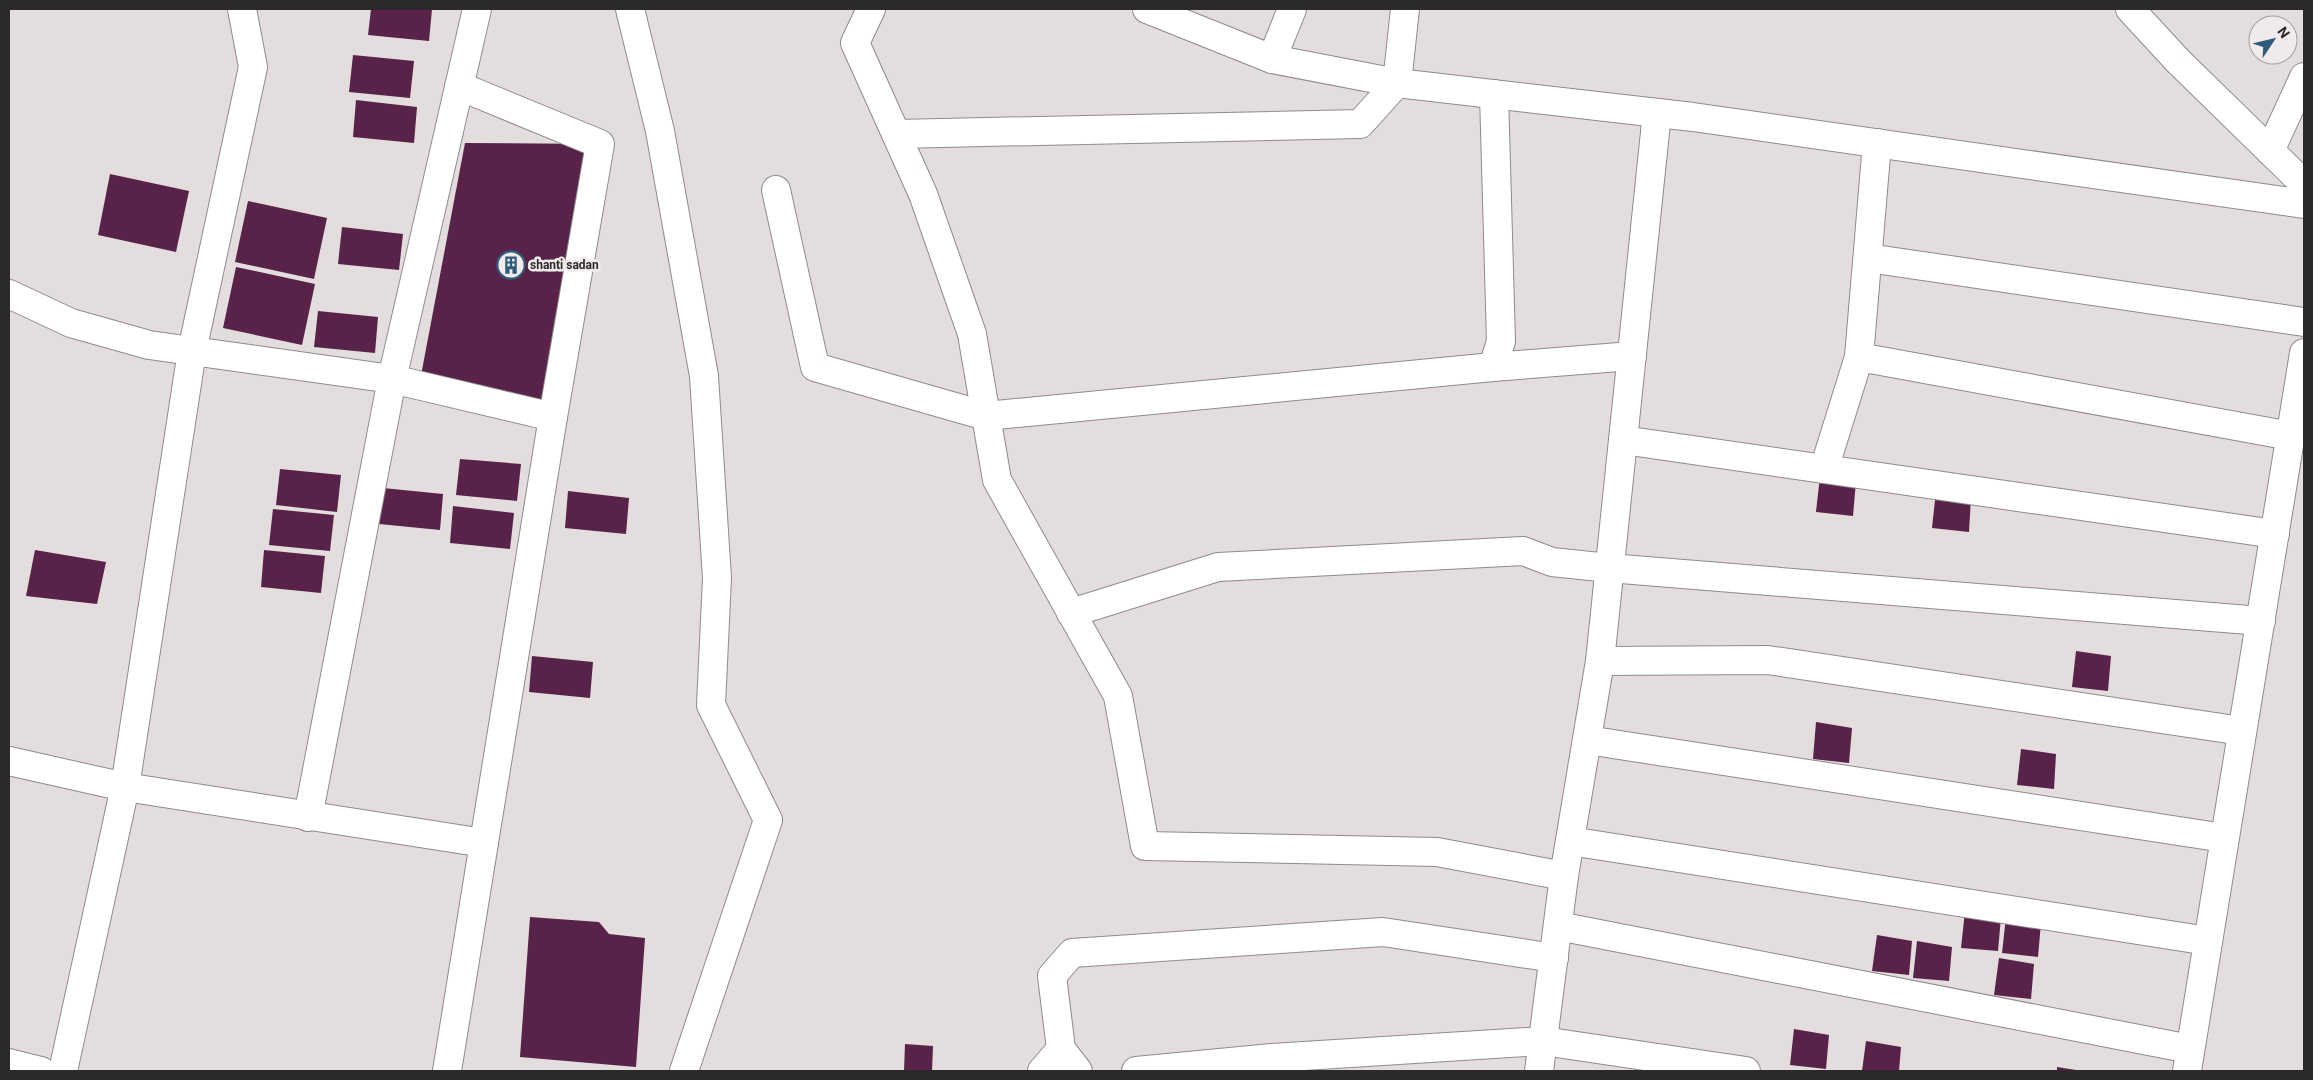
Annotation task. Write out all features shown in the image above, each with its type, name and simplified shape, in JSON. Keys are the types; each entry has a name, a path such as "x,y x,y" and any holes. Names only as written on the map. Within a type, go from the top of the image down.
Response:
{"street":[{"path":"63,1071 125,787 192,351 254,67 242,9"},
{"path":"308,817 392,380 477,9"},
{"path":"630,9 660,131 704,376 717,578 711,705 768,820 684,1071"},
{"path":"870,9 855,43 923,194 972,334 997,480 1118,696 1145,846 1437,852 1564,876"},
{"path":"1147,9 1272,59 1397,83 1657,113 2304,204"},
{"path":"1272,59 1292,9"},
{"path":"896,134 1360,124 1397,83 1405,9"},
{"path":"2130,9 2178,61 2304,184"},
{"path":"2270,151 2304,77"},
{"path":"447,1071 553,417 600,144 459,86"},
{"path":"1494,94 1501,340 1494,367"},
{"path":"1539,1071 1564,876 1600,661 1657,113"},
{"path":"1824,470 1859,357 1877,144"},
{"path":"776,190 815,366 986,416 1494,367 1632,356"},
{"path":"1868,258 2304,322"},
{"path":"9,294 71,323 149,345 392,380 553,417"},
{"path":"1558,926 2188,1060 2304,353"},
{"path":"1859,357 2291,436"},
{"path":"1623,440 2275,534"},
{"path":"1071,613 1218,567 1522,551 1552,562 1609,568 2261,621"},
{"path":"1600,661 1768,660 2242,731"},
{"path":"1587,740 2224,838"},
{"path":"9,761 125,787 484,843"},
{"path":"1570,841 2208,941"},
{"path":"1078,1071 1061,1049 1052,976 1072,953 1383,932 1554,958"},
{"path":"1136,1071 1272,1065 1543,1041 1648,1064 1746,1071"},
{"path":"1042,1071 1061,1049"},
{"path":"9,1063 41,1071"}],"building":[{"path":"371,9 432,9 429,41 368,35"},
{"path":"353,55 414,61 410,98 349,92"},
{"path":"356,100 417,107 414,143 353,137"},
{"name":"shanti sadan","path":"465,143 600,144 553,417 419,386"},
{"path":"110,174 189,191 176,252 98,235"},
{"path":"248,201 327,218 314,279 235,262"},
{"path":"342,227 403,234 399,270 338,264"},
{"path":"236,267 315,284 302,345 223,328"},
{"path":"318,311 378,317 375,353 314,347"},
{"path":"460,459 521,464 517,501 456,495"},
{"path":"280,469 341,475 337,512 276,505"},
{"path":"1820,476 1856,481 1853,516 1816,512"},
{"path":"383,488 443,494 440,530 379,524"},
{"path":"568,491 629,498 626,534 565,528"},
{"path":"1936,491 1971,497 1969,532 1932,528"},
{"path":"453,506 514,513 510,549 450,543"},
{"path":"273,509 334,515 330,551 269,545"},
{"path":"35,550 106,562 97,604 26,596"},
{"path":"264,550 325,556 321,593 261,587"},
{"path":"2076,651 2111,656 2108,691 2072,687"},
{"path":"532,656 593,662 590,698 529,692"},
{"path":"1816,722 1852,728 1849,763 1813,759"},
{"path":"2021,749 2056,754 2054,789 2017,785"},
{"path":"1965,911 2001,917 1998,951 1961,948"},
{"path":"530,917 599,922 609,934 645,938 636,1067 520,1057"},
{"path":"2006,917 2041,923 2038,957 2002,953"},
{"path":"1877,935 1912,941 1909,975 1872,971"},
{"path":"1917,941 1952,947 1949,981 1913,978"},
{"path":"1999,958 2034,964 2031,999 1994,995"},
{"path":"1794,1029 1829,1035 1826,1069 1790,1065"},
{"path":"1866,1041 1901,1047 1899,1071 1862,1071"},
{"path":"905,1044 933,1046 932,1071 904,1071"},
{"path":"2057,1067 2076,1070 2076,1071 2057,1071"}],"place":[{"name":"shanti sadan","path":"511,265"}]}
